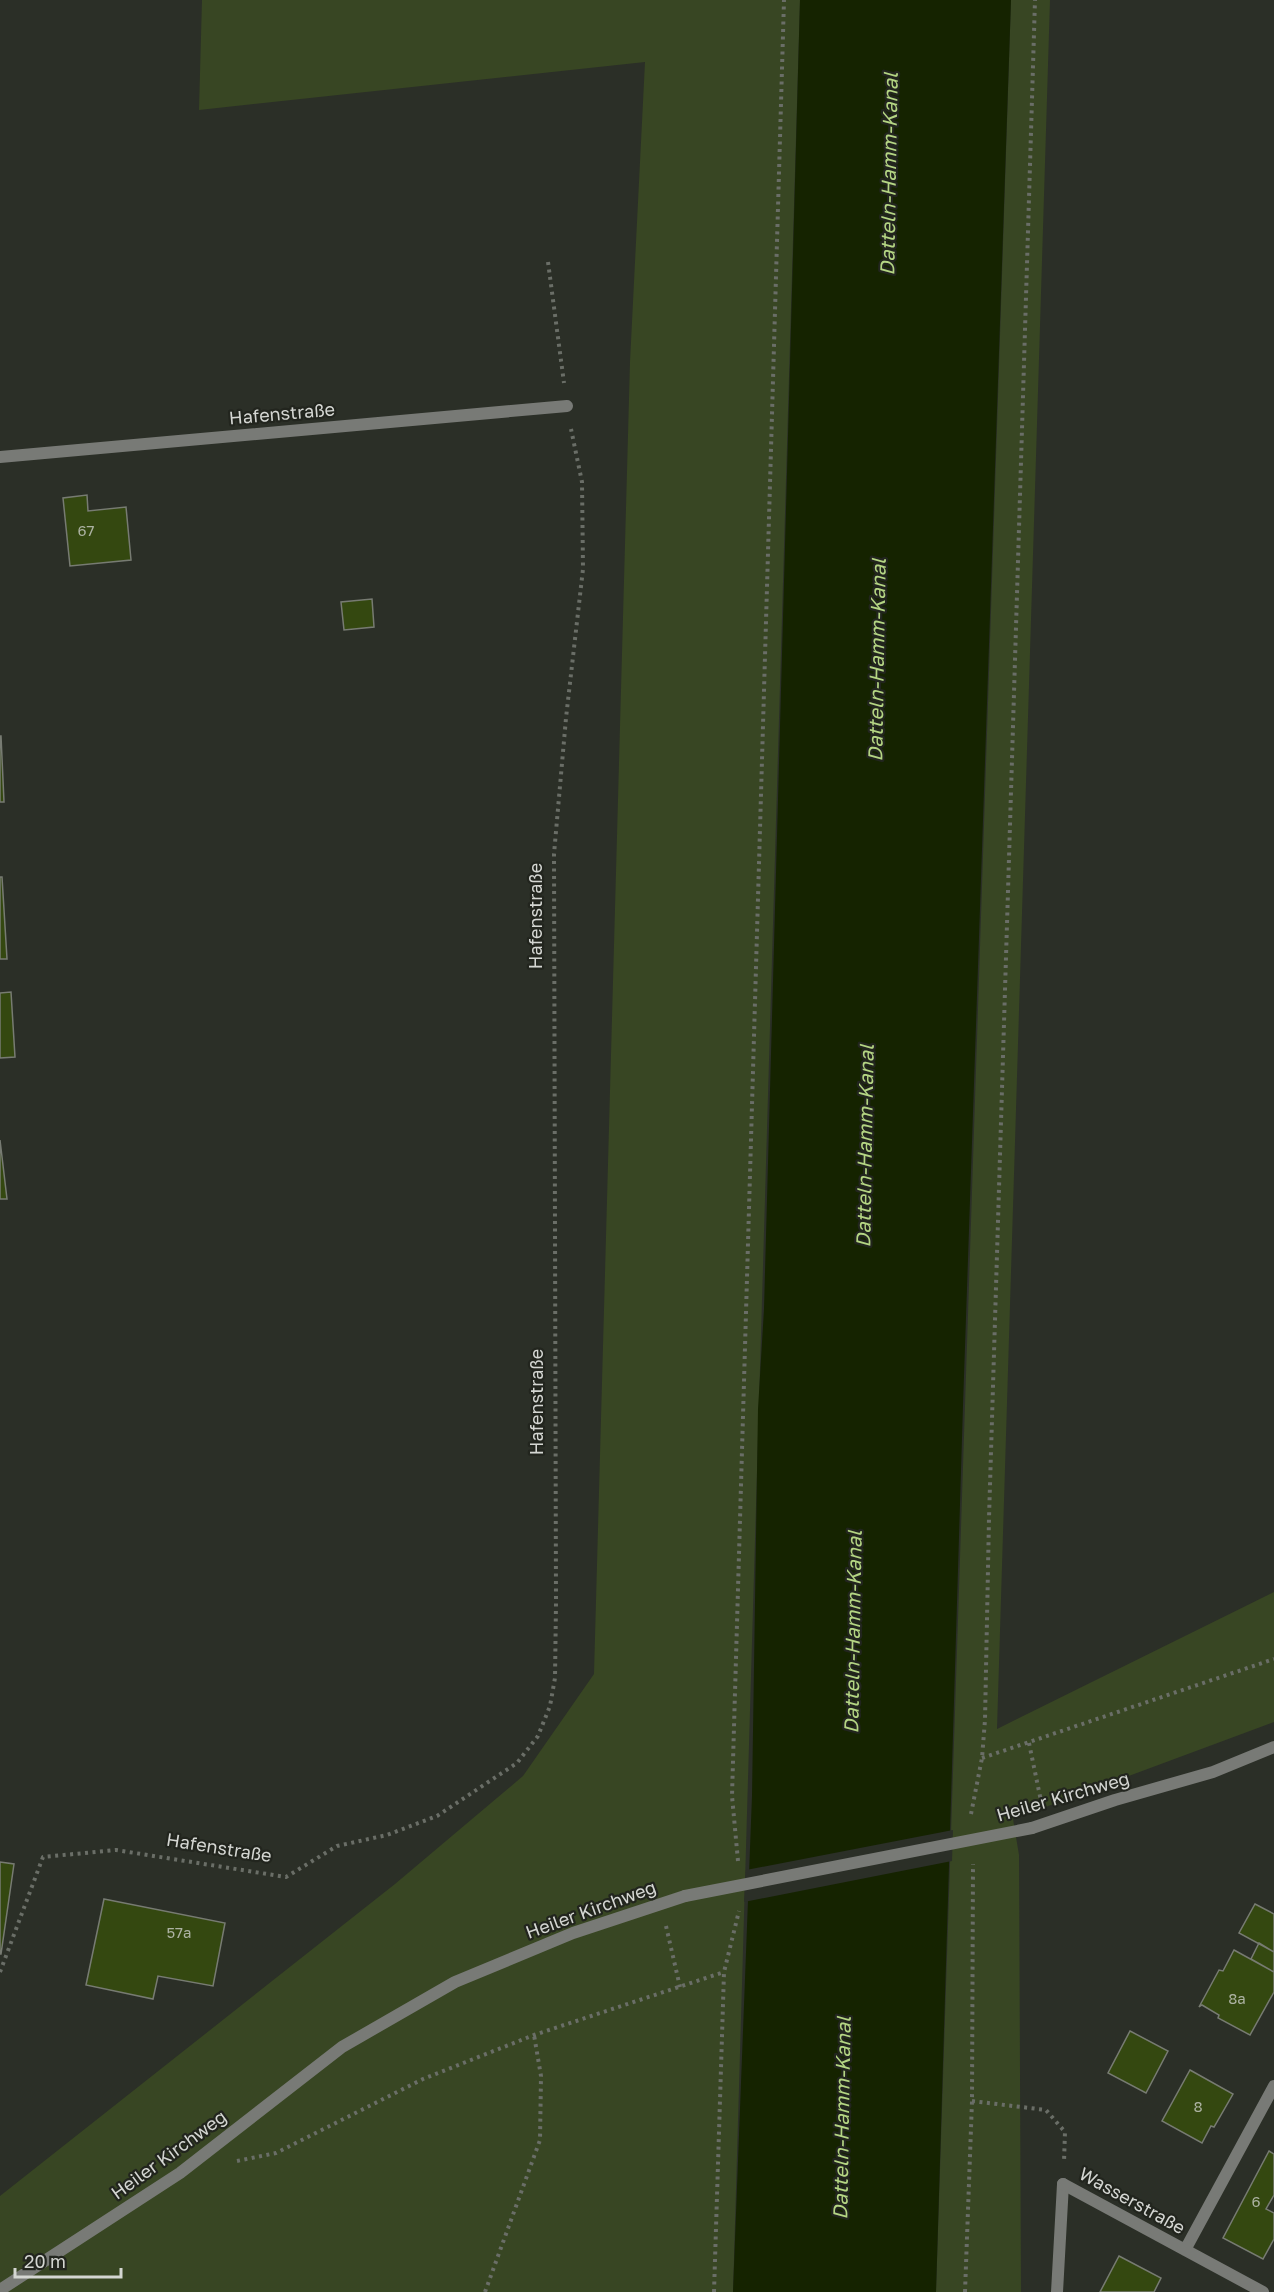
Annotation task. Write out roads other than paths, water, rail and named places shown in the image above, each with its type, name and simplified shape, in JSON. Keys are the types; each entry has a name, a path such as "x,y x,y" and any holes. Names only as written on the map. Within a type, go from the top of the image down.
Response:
{"street":[{"name":"Hafenstraße","path":"0,458 567,406"},
{"name":"Heiler Kirchweg","path":"0,2290 180,2173 342,2047 455,1982 573,1933 685,1896 1032,1828 1115,1800 1213,1772 1274,1747"},
{"name":"Wasserstraße","path":"1185,2250 1274,2086"},
{"name":"Wasserstraße","path":"1057,2292 1063,2184 1263,2292"}],"water":[{"name":"Datteln-Hamm-Kanal","path":"800,0 1011,0 963,1405 936,2292 733,2292 752,1796 758,1409 764,1309"}]}
